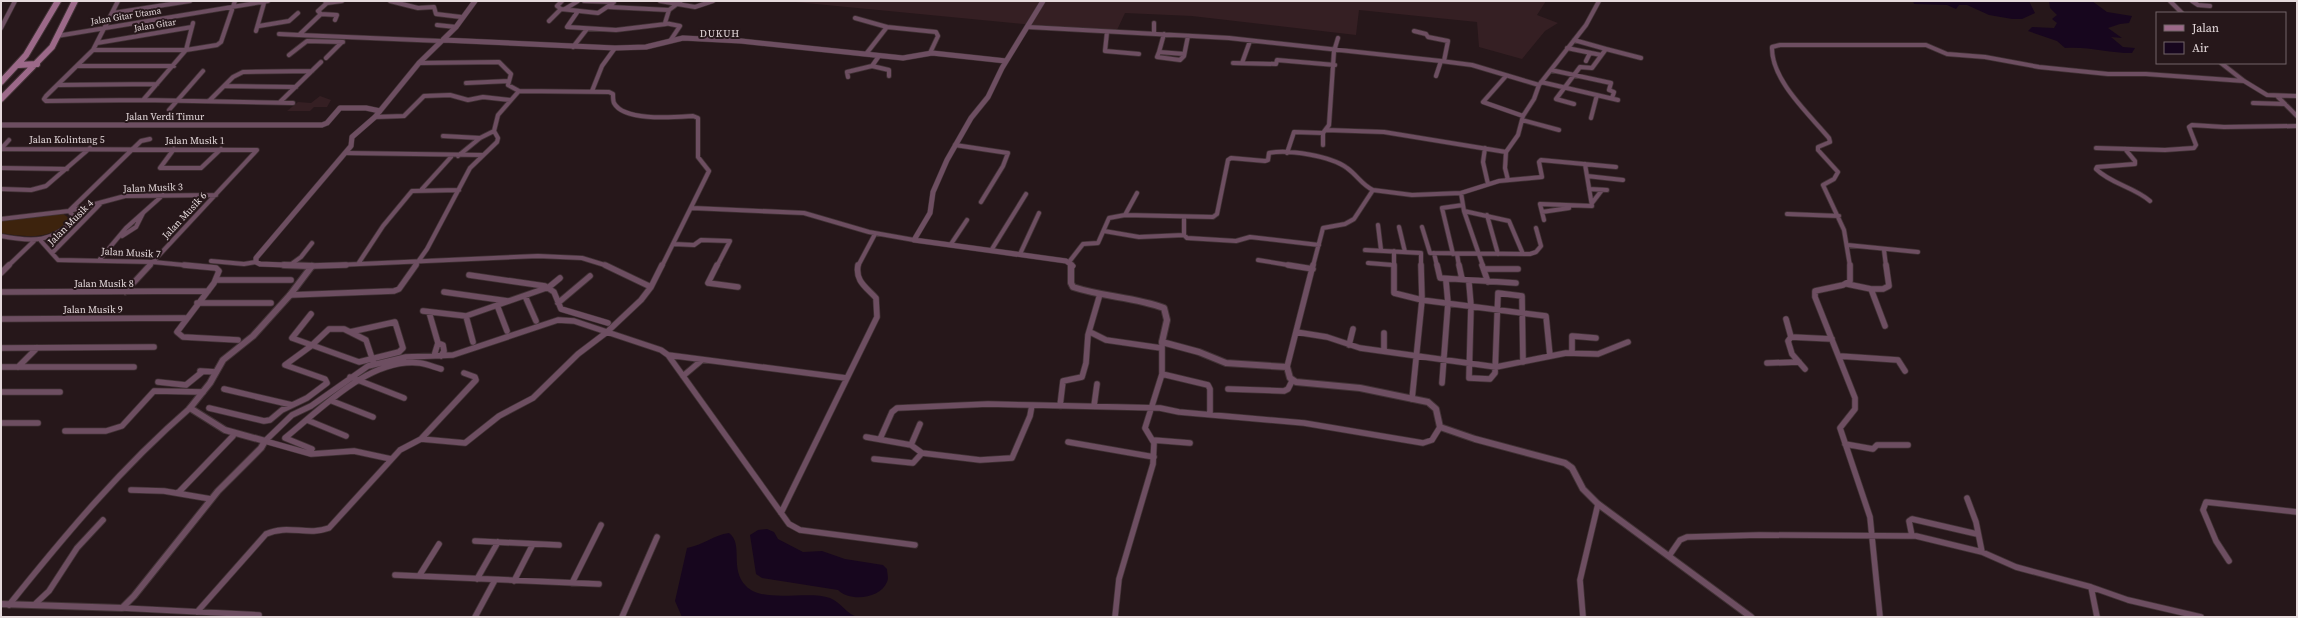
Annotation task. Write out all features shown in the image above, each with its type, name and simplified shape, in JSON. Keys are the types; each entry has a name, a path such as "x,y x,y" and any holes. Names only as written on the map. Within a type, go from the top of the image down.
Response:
{"main road":[{"path":"1,82 18,65 40,33 58,1"},
{"path":"1,99 32,70 52,46 75,1"},
{"path":"18,65 37,64"},
{"path":"12,71 32,70"}],"street":[{"path":"1,28 3,21 15,1"},
{"path":"118,1 106,28 93,50 44,99 50,101 142,100 293,103"},
{"path":"152,7 154,1"},
{"path":"113,12 190,1"},
{"path":"93,50 186,50 221,42 236,1"},
{"path":"321,14 318,11 326,2 342,1"},
{"path":"390,1 418,8 431,6 435,8 436,14 461,17"},
{"path":"256,262 256,258 346,153 351,146 352,137 375,117 419,63 456,27 461,17 475,1"},
{"path":"562,1 557,6 563,9 598,13 609,7 614,2"},
{"path":"549,21 563,9 578,1"},
{"path":"584,1 614,2"},
{"path":"660,1 679,2 695,7 713,1"},
{"path":"914,240 930,213 932,192 955,145 975,112 988,97 1006,61 1043,1"},
{"path":"1508,180 1505,168 1506,152 1518,135 1523,118 1534,99 1540,83 1586,25 1599,1"},
{"path":"2170,1 2181,12"},
{"path":"2192,1 2198,5 2210,6"},
{"path":"256,31 259,26 266,2"},
{"name":"Jalan Gitar Utama","path":"57,36 266,2"},
{"path":"666,24 669,10 679,2"},
{"path":"609,7 669,10"},
{"path":"578,11 567,26 587,29 652,27 666,24 680,26 670,41"},
{"path":"259,26 288,21 298,13"},
{"path":"299,35 321,14 337,15 335,20"},
{"path":"855,18 888,27 936,32 938,36 930,53"},
{"path":"1154,23 1154,34"},
{"name":"Jalan Gitar","path":"97,43 193,25 186,50 174,66 142,100"},
{"path":"437,25 456,27"},
{"path":"866,54 888,27"},
{"path":"1028,27 1250,40 1334,51 1442,61 1472,65 1506,76 1618,100"},
{"path":"573,47 587,29"},
{"path":"1414,31 1426,34 1428,37 1448,41 1436,76"},
{"path":"1107,32 1106,50 1139,54"},
{"path":"279,34 615,48 640,48 683,38 741,41 879,56 909,58 930,53 1006,61"},
{"path":"1164,34 1157,57 1177,61 1182,58 1184,54 1188,36"},
{"path":"326,58 343,42 351,37"},
{"path":"1323,145 1324,132 1330,123 1330,92 1334,65 1334,51 1338,38"},
{"path":"1242,63 1250,40"},
{"path":"1574,40 1641,58"},
{"path":"290,55 307,41 343,42"},
{"path":"1847,284 1851,274 1847,245 1839,216 1823,185 1838,176 1838,172 1818,149 1830,140 1782,81 1772,63 1771,53 1774,46 1926,45 1947,54 1985,57 2039,67 2108,74 2146,74 2244,82"},
{"path":"592,92 602,66 615,48"},
{"path":"1567,48 1601,55"},
{"path":"1574,104 1556,99 1575,75 1580,66 1592,68 1606,49"},
{"path":"1159,52 1184,54"},
{"path":"1586,61 1590,53"},
{"path":"872,66 879,56"},
{"path":"1233,63 1276,64 1277,60 1334,65"},
{"path":"280,102 321,62"},
{"path":"419,63 498,62 504,65 511,74 509,86 519,91 612,92 613,102 625,113 647,116 693,116 698,118 695,141 697,154 700,163 709,171 674,244 651,287 642,300 607,332 578,354 533,398 500,416 464,443 421,440"},
{"path":"2222,64 2260,93 2277,96 2297,96"},
{"path":"77,66 174,66"},
{"path":"848,77 846,75 847,72 872,66 889,70 889,76"},
{"path":"209,102 233,77 249,70 312,71"},
{"path":"1551,70 1612,83 1609,90 1614,92 1612,98"},
{"path":"169,110 203,71"},
{"path":"1506,76 1483,102 1559,130"},
{"path":"466,83 509,81"},
{"path":"58,85 157,84"},
{"path":"224,86 296,87"},
{"path":"290,295 396,290 403,285 419,260 470,168 497,142 498,138 494,132 498,115 519,91"},
{"path":"375,117 406,115 424,96 450,95 468,100 483,97 510,100"},
{"path":"1591,118 1598,95"},
{"path":"2277,96 2297,116"},
{"path":"2253,103 2285,104"},
{"name":"Jalan Verdi Timur","path":"2,124 325,124 340,108 366,108 380,111"},
{"path":"2096,148 2194,148 2196,146 2189,127 2192,125 2224,127 2297,126"},
{"path":"458,156 480,138 494,132"},
{"path":"1287,153 1294,132 1384,132 1506,152"},
{"path":"444,136 480,138"},
{"path":"1,236 41,241 65,229 75,218 69,211 143,140 150,139"},
{"path":"1,149 9,140"},
{"path":"955,145 1008,153 1000,172 986,189 981,202"},
{"path":"1,189 31,190 46,186 90,148"},
{"path":"1485,148 1483,162 1488,184"},
{"name":"Jalan Kolintang 5","path":"1,149 133,149"},
{"name":"Jalan Musik 1","path":"133,149 257,150"},
{"path":"174,149 160,168 201,168 220,149"},
{"path":"2125,149 2135,161 2135,164 2097,167 2096,169 2105,177 2138,190 2150,201"},
{"name":"Jalan Musik 6","path":"125,292 257,150"},
{"path":"1069,262 1083,244 1098,243 1109,218 1125,215 1208,218 1217,214 1229,159 1265,161 1270,152 1287,153 1345,166 1354,174 1360,184 1373,190 1412,194 1461,193 1488,184 1508,180 1542,177 1539,162 1541,160 1616,167"},
{"path":"346,153 418,153 451,157 482,155"},
{"path":"422,189 451,157"},
{"path":"1585,164 1592,203"},
{"path":"1,168 67,169"},
{"path":"1587,176 1622,180"},
{"path":"358,264 383,226 412,191 422,189 459,190"},
{"path":"1544,220 1541,204 1591,206 1592,203 1605,190 1590,189"},
{"path":"1228,389 1284,391 1288,389 1292,381 1287,367 1324,227 1348,223 1359,212 1373,190"},
{"path":"1125,215 1137,193"},
{"path":"1461,193 1464,211 1488,282"},
{"path":"992,249 1026,194"},
{"path":"100,259 120,237 136,227 144,213 163,195"},
{"name":"Jalan Musik 3","path":"1,219 69,211 125,196 216,195"},
{"name":"Jalan Musik 4","path":"52,253 101,203"},
{"path":"1462,279 1442,208 1445,206 1463,205"},
{"path":"1542,212 1577,206"},
{"path":"692,208 804,213 875,234 992,249 1069,262 1074,269 1071,284 1073,287 1100,294 1126,297 1167,310 1167,320 1161,345 1162,374 1153,407 1145,428 1153,440 1154,457 1152,470 1140,502 1119,579 1115,617"},
{"path":"1464,211 1508,221 1516,234 1523,254"},
{"path":"1020,254 1039,214"},
{"path":"1787,214 1839,216"},
{"path":"1487,215 1498,254"},
{"path":"1184,217 1184,235"},
{"path":"951,244 967,220"},
{"path":"1378,225 1381,250"},
{"path":"1399,227 1405,252"},
{"path":"1422,227 1430,253 1455,254 1523,254 1536,252 1541,246 1536,228"},
{"path":"1104,231 1139,237 1184,235 1187,238 1236,241 1246,236 1320,245"},
{"path":"781,513 877,317 876,298 860,282 857,274 857,266 875,234"},
{"path":"674,244 694,245 701,240 730,241 708,283 738,287"},
{"path":"1,273 34,241"},
{"name":"Jalan Musik 7","path":"41,241 58,260 100,259 216,268 219,271 218,280"},
{"path":"289,266 301,257 312,243"},
{"path":"1847,245 1884,250 1918,252"},
{"path":"1365,250 1421,253 1422,300 1412,399"},
{"path":"1880,617 1873,565 1873,537 1870,517 1858,477 1841,435 1841,425 1852,413 1856,405 1839,356 1814,294 1819,289 1847,284 1871,289 1883,289 1889,286 1884,250"},
{"path":"1394,251 1394,293 1422,300 1546,316 1550,356"},
{"path":"1434,253 1440,278 1516,283"},
{"path":"211,261 244,264 256,262 260,264 312,266 532,256 582,258 610,266 619,273 651,287"},
{"path":"1258,260 1313,269"},
{"path":"1368,263 1394,265"},
{"path":"5,604 112,484 190,408 203,392 223,360 253,336 290,295 312,266"},
{"path":"1484,268 1518,269"},
{"path":"469,275 549,287"},
{"path":"558,303 590,276"},
{"path":"422,311 466,316 549,287 560,278"},
{"path":"238,340 183,336 177,332 197,303 218,280 291,280"},
{"path":"1442,383 1448,303 1446,281"},
{"path":"1469,283 1471,306 1467,376 1472,380 1490,380 1496,367 1498,293 1522,296 1523,362"},
{"path":"549,287 561,309 608,323"},
{"path":"1871,289 1885,326"},
{"name":"Jalan Musik 8","path":"1,292 208,291"},
{"path":"444,292 510,301"},
{"path":"1060,406 1064,381 1068,379 1080,379 1083,375 1090,332 1100,294"},
{"path":"525,296 536,321"},
{"path":"197,303 271,303"},
{"path":"497,305 507,332"},
{"path":"429,312 438,343 434,356"},
{"path":"312,314 292,336 311,346 359,362 406,357 441,356 470,351 558,320 574,321 661,350 668,355 789,524 800,530 915,545"},
{"path":"466,316 473,342"},
{"name":"Jalan Musik 9","path":"1,319 186,318"},
{"path":"1786,319 1791,337 1788,345 1805,369"},
{"path":"122,608 212,499 261,448 265,441 292,415 311,406 373,361 399,352 403,348 395,322 350,332"},
{"path":"1349,345 1352,328"},
{"path":"209,408 264,421 270,420 282,410 307,398 327,383 325,379 285,365 311,346 329,329 350,332 366,340 373,361"},
{"path":"1090,332 1106,340 1161,345 1199,352 1226,364 1287,367"},
{"path":"1296,332 1327,337 1349,345 1496,367 1572,353 1598,354 1628,342"},
{"path":"1384,333 1384,351"},
{"path":"1572,353 1572,336 1596,338"},
{"path":"1791,337 1832,339"},
{"path":"438,343 443,345 444,351 441,356"},
{"path":"1,352 3,348 154,347"},
{"path":"18,368 37,348"},
{"path":"668,355 846,378"},
{"path":"1839,356 1898,360 1905,371"},
{"path":"683,376 702,360"},
{"path":"1767,363 1799,362"},
{"path":"312,450 286,438 358,380 390,366 420,363 441,369"},
{"path":"2,369 134,367"},
{"path":"158,382 186,385 201,372 216,372"},
{"path":"197,612 266,534 279,528 322,531 329,528 391,459 400,450 421,440 476,380 475,377 464,373"},
{"path":"1162,374 1208,385 1210,389 1210,414"},
{"path":"350,377 404,398"},
{"path":"880,440 892,412 897,408 966,404 1153,407 1179,412 1311,424 1423,443 1432,440 1440,426 1437,412 1428,402 1360,388 1292,381"},
{"path":"1094,406 1097,384"},
{"path":"224,389 292,405"},
{"path":"65,431 106,431 122,426 154,392 165,390 203,392"},
{"path":"1,392 60,392"},
{"path":"332,401 373,417"},
{"path":"866,437 911,446 922,453 965,458 1002,460 1012,458 1030,416 1032,405"},
{"path":"190,408 216,427 233,436 265,441 311,454 354,451 391,459"},
{"path":"307,420 346,436"},
{"path":"1,423 38,423"},
{"path":"911,446 920,424"},
{"path":"1440,426 1475,439 1565,463 1572,468 1583,489 1598,504 1751,617"},
{"path":"178,493 233,436"},
{"path":"1153,440 1190,443"},
{"path":"1068,442 1154,457"},
{"path":"1845,444 1873,449 1877,445 1908,445"},
{"path":"874,459 913,463 922,453"},
{"path":"131,490 178,493 212,499"},
{"path":"1967,498 1976,522 1977,534 1982,552"},
{"path":"2229,560 2216,541 2203,510 2206,502 2297,512"},
{"path":"1583,617 1580,580 1598,504"},
{"path":"1912,536 1909,521 1912,519 1977,534"},
{"path":"34,605 49,591 77,548 103,520"},
{"path":"572,583 600,525"},
{"path":"1668,556 1680,540 1687,537 1759,535 1873,537 1912,536 1982,552 2016,567 2091,587 2128,600 2201,617"},
{"path":"622,617 657,537"},
{"path":"476,541 559,545"},
{"path":"477,579 498,542"},
{"path":"419,576 439,544"},
{"path":"514,581 533,544"},
{"path":"395,575 600,584"},
{"path":"475,617 495,580"},
{"path":"2091,587 2097,617"},
{"path":"5,604 259,615"}],"shaded area":[{"path":"785,1 1546,1 1537,15 1558,23 1545,31 1522,59 1479,47 1477,22 1359,10 1356,35 1192,16 1125,13 1117,30 1023,24"},
{"path":"320,96 331,100 327,107 314,107 310,111 287,111 298,102 311,103"},
{"path":"62,213 70,219 63,226 47,234 38,236 20,236 1,233 1,221"}],"water":[{"path":"1913,1 2029,1 2035,13 2022,19 2012,19 1989,15 1967,5 1959,5 1956,9 1947,5 1914,4"},
{"path":"2049,1 2092,1 2107,12 2132,16 2129,23 2108,28 2122,38 2111,37 2123,47 2135,48 2132,53 2082,48 2065,48 2057,41 2028,31 2032,27 2054,28 2057,23 2052,19 2057,15 2050,8"},
{"path":"767,529 774,532 778,539 803,552 822,551 845,559 883,565 887,569 887,582 883,588 872,595 857,597 843,594 838,590 762,578 756,574 750,535 758,530"},
{"path":"729,533 736,544 738,572 746,586 754,591 774,596 810,595 830,598 851,614 858,617 682,617 675,601 687,548"}],"district":[{"name":"DUKUH","path":"720,33"}]}
